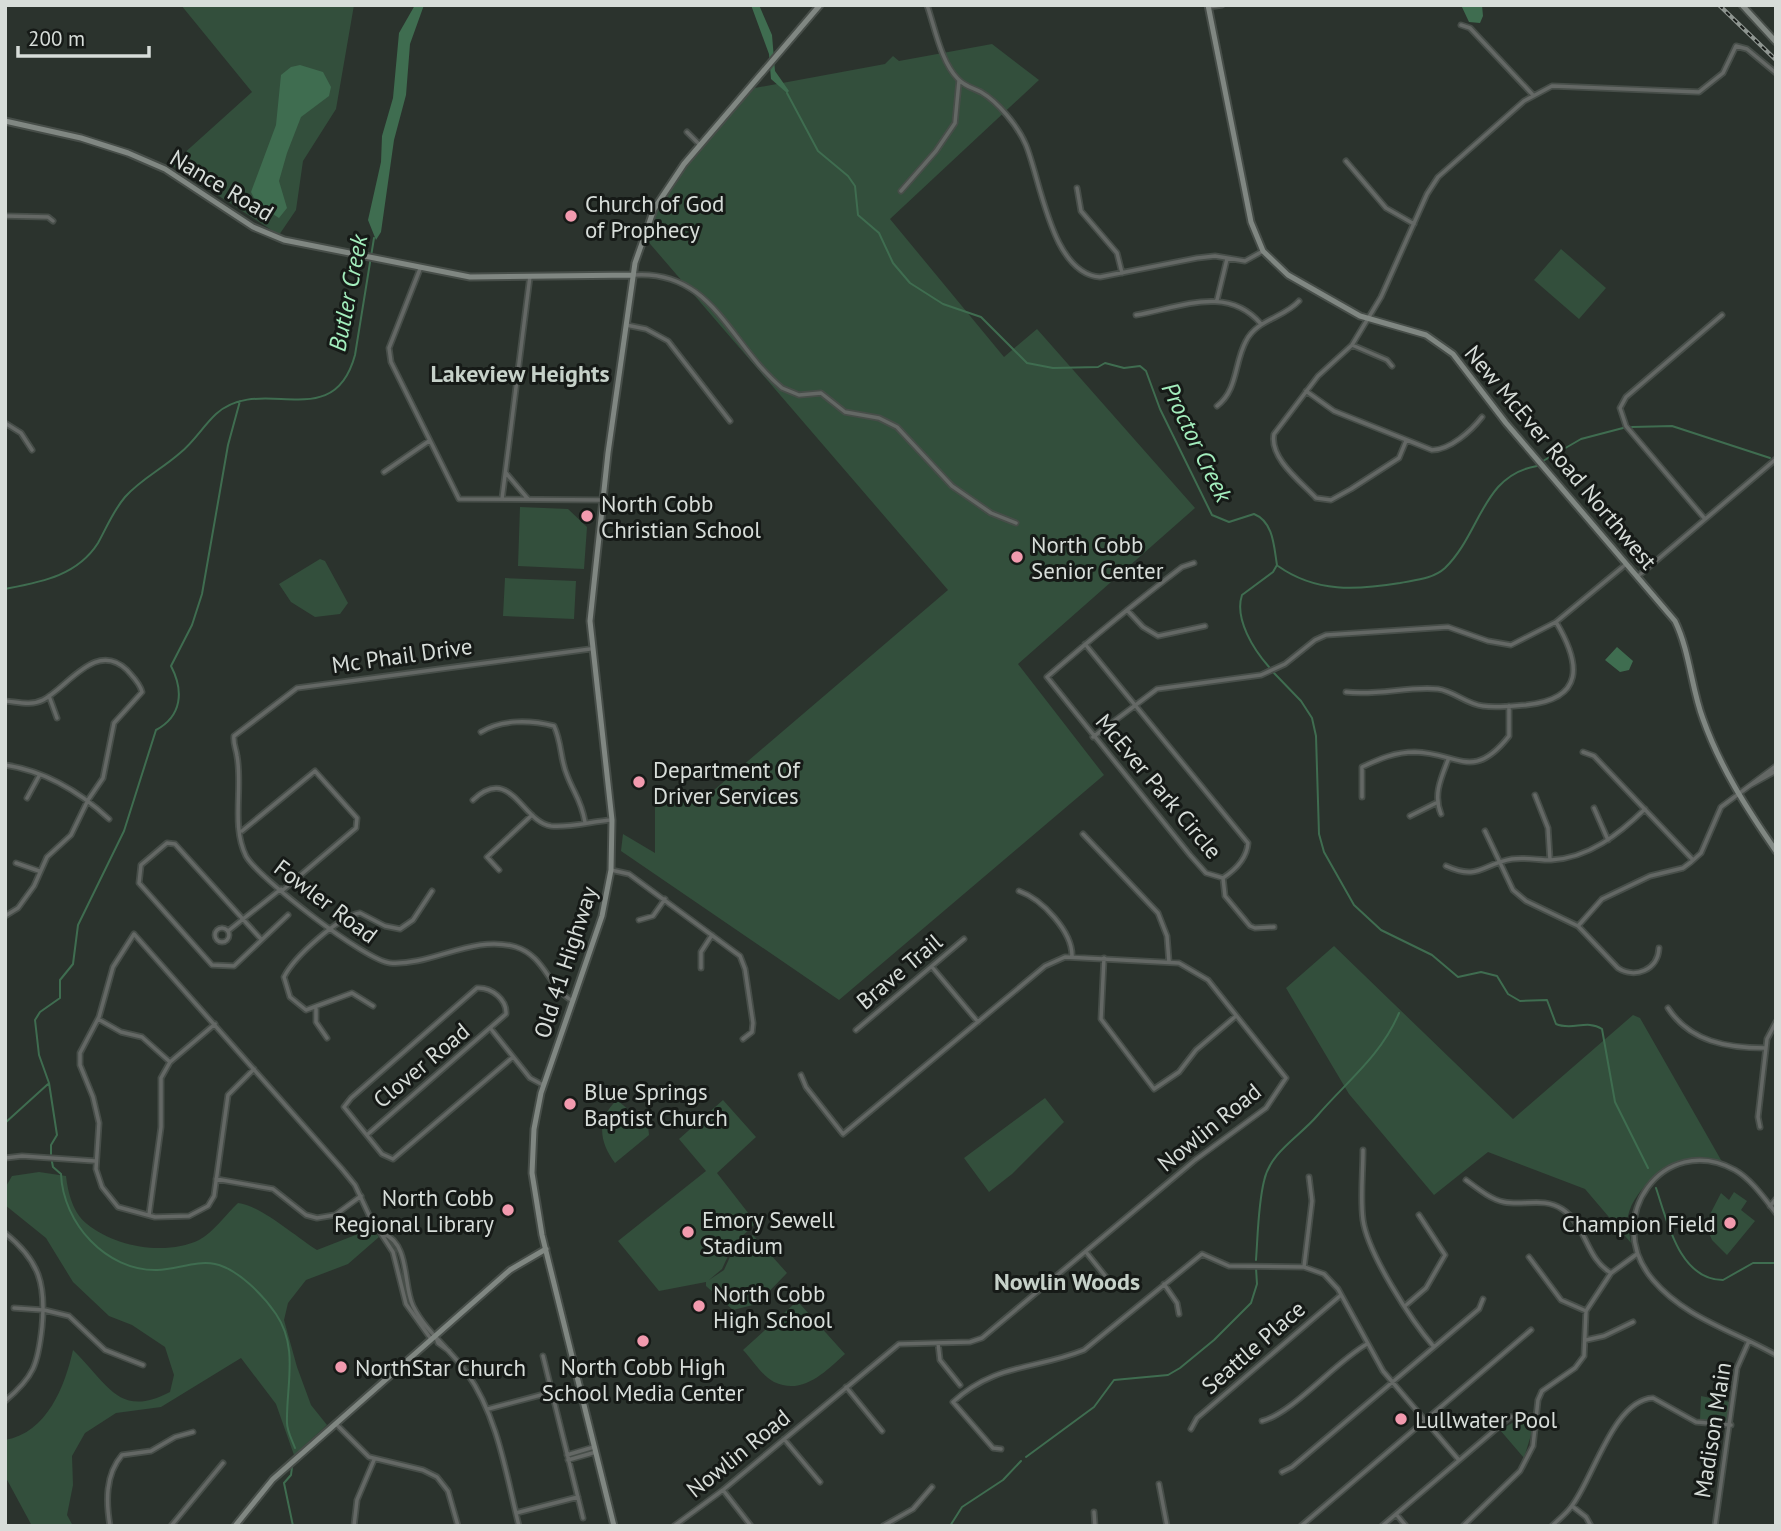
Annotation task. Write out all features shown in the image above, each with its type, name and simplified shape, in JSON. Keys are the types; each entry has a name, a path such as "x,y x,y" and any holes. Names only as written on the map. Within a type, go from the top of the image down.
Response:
{"street":[{"name":"Old 41 Highway","path":"614,1526 546,1249 533,1172 534,1129 543,1084 602,916 611,870 612,820 590,649 591,593 602,500 633,275 640,246 658,201 700,145 820,5"},
{"path":"927,5 947,64 959,81 992,100 1021,135 1051,221 1072,265 1090,277 1215,256 1245,261 1263,251"},
{"path":"1209,6 1222,5"},
{"path":"1742,5 1776,42"},
{"name":"New McEver Road Northwest","path":"1209,6 1251,222 1263,251 1288,275 1310,289 1368,318 1426,334 1453,354 1506,423 1669,614 1681,634 1703,720 1738,792 1776,851"},
{"path":"1461,25 1470,28 1534,95"},
{"path":"1406,441 1399,457 1331,500 1316,498 1278,455 1273,441 1274,434 1324,369 1352,345 1381,297 1432,186 1445,170 1545,88 1560,85 1696,93 1712,85 1723,73 1735,46 1747,49 1776,73"},
{"path":"901,191 936,151 955,124 959,81"},
{"name":"Nance Road","path":"5,121 81,138 128,153 165,169 253,227 284,240 470,277 633,275"},
{"path":"687,132 700,145"},
{"path":"1346,161 1386,208 1414,224"},
{"path":"1077,188 1081,211 1117,253 1122,273"},
{"path":"5,216 48,217 53,221"},
{"path":"1217,300 1227,259"},
{"path":"420,269 389,348 391,362 459,499 602,500"},
{"path":"502,499 530,275"},
{"path":"633,275 660,275 690,286 782,388 799,395 821,393 845,412 891,423 952,486 991,513 1016,523"},
{"path":"1136,315 1217,300 1252,313 1261,324"},
{"path":"1217,407 1230,393 1246,341 1261,324 1291,309 1299,301"},
{"path":"1705,519 1626,426 1620,408 1626,397 1722,315"},
{"path":"626,325 646,329 668,341 730,421"},
{"path":"1352,345 1387,360 1392,366"},
{"path":"1306,391 1334,411 1406,441 1440,450 1473,428 1482,417"},
{"path":"5,423 21,433 32,450"},
{"path":"384,472 429,441"},
{"path":"1637,577 1776,459"},
{"path":"505,471 529,499"},
{"name":"McEver Park Circle","path":"1085,644 1248,843 1248,849 1234,871 1223,878 1206,873 1047,677 1085,644 1126,610 1182,567 1194,563"},
{"path":"1093,737 1135,705 1165,687 1261,675 1285,664 1315,640 1338,632 1448,627 1502,645 1511,645 1556,622 1625,565"},
{"path":"1126,610 1143,627 1158,636 1205,626"},
{"path":"1346,692 1377,694 1435,689 1480,706 1548,702 1569,686 1573,657 1556,622"},
{"name":"Mc Phail Drive","path":"234,736 297,688 472,662 590,649"},
{"path":"5,701 32,703 49,696 84,668 98,661 111,661 124,667 142,689 139,698 114,723 103,778 88,800 71,835 47,857 34,886 18,908 5,916"},
{"path":"49,696 57,718"},
{"path":"1362,797 1362,767 1380,758 1413,752 1468,764 1478,762 1503,743 1511,728 1509,706"},
{"path":"481,732 490,726 528,721 554,726 562,744 566,775 581,799 585,822"},
{"name":"Fowler Road","path":"234,736 241,831 246,855 254,868 331,929 372,958 388,963 418,959 456,948 513,946 534,957 567,998 573,1001"},
{"path":"1583,752 1594,756 1693,860"},
{"path":"1441,814 1436,803 1448,759"},
{"path":"5,765 65,786 88,800 109,819"},
{"path":"1578,926 1602,899 1650,876 1683,868 1700,853 1713,818 1738,792 1776,769"},
{"path":"228,931 219,928 216,938 226,941 228,931 356,828 357,818 315,771 241,831"},
{"path":"27,798 39,776"},
{"path":"473,800 488,790 506,791 550,826 612,820"},
{"path":"1535,795 1548,828 1550,860"},
{"path":"1410,816 1436,803"},
{"path":"1594,808 1608,840"},
{"path":"1446,866 1460,873 1475,873 1512,859 1550,860 1570,857 1608,840 1645,809"},
{"path":"499,870 487,857 533,815"},
{"path":"1485,831 1508,884 1526,901 1578,926 1625,973 1636,973 1652,966 1659,948"},
{"path":"1083,834 1158,913 1167,936 1169,962"},
{"path":"260,938 175,844 167,843 139,869 139,883 209,963 233,966 260,938 288,915"},
{"path":"16,863 39,871"},
{"path":"611,870 629,874 736,952 744,963 753,1023 752,1032 743,1039"},
{"path":"1223,878 1225,896 1250,926 1274,926"},
{"path":"373,1006 359,994 352,993 336,997 316,1009 306,1010 290,997 284,976 290,966 342,920 360,913 385,926 400,929 413,920 432,891"},
{"path":"1019,891 1032,896 1062,928 1069,937 1072,957"},
{"path":"639,920 653,916 665,899"},
{"path":"254,1069 228,1095 213,1200 203,1209 177,1218 149,1215 118,1207 102,1187 95,1161 99,1123 80,1058 97,1019 113,967 134,934 215,1024 349,1178 361,1196 397,1262 408,1309 469,1375 488,1409 519,1526"},
{"path":"701,968 701,952 712,934"},
{"name":"Brave Trail","path":"856,1030 964,939"},
{"name":"Nowlin Road","path":"674,1526 723,1490 899,1344 970,1342 982,1338 1195,1160 1266,1108 1286,1078 1283,1071 1200,974 1186,965 1072,957 1057,959 1045,966 843,1134 806,1087 801,1075"},
{"path":"1104,958 1101,1019 1153,1089 1179,1072 1196,1050 1237,1016"},
{"path":"932,967 978,1022"},
{"path":"368,1134 347,1112 345,1102 477,988 493,992 507,1010 491,1029"},
{"path":"1668,1008 1682,1025 1718,1045 1765,1048"},
{"path":"316,1009 316,1022 327,1038"},
{"path":"97,1019 121,1032 142,1037 170,1062"},
{"path":"1760,1127 1758,1117 1765,1048 1776,1021"},
{"path":"149,1215 161,1127 161,1077 170,1062 215,1024"},
{"name":"Clover Road","path":"513,1057 396,1158 386,1157 368,1134 491,1029 530,1078 543,1084"},
{"path":"1363,1150 1365,1228 1405,1306 1434,1347"},
{"path":"5,1158 22,1156 95,1161"},
{"path":"1776,1213 1732,1169 1700,1161 1675,1166 1656,1177 1639,1196 1633,1227 1637,1254 1654,1282 1684,1310 1776,1355"},
{"path":"1304,1267 1312,1201 1309,1177"},
{"path":"216,1179 273,1189 306,1215 317,1218 335,1215 361,1196"},
{"path":"1466,1180 1500,1202 1544,1203 1560,1208 1576,1222 1592,1256 1611,1273"},
{"path":"1770,1206 1776,1199"},
{"path":"1405,1306 1426,1288 1445,1255 1419,1215"},
{"path":"5,1233 20,1244 43,1284 40,1359"},
{"path":"235,1526 265,1486 510,1269 546,1249"},
{"path":"1086,1252 1106,1277"},
{"path":"1001,1449 993,1448 953,1402 984,1378 1062,1359 1084,1350 1199,1255 1205,1254 1229,1266 1304,1267 1324,1274 1341,1295 1367,1344 1392,1382 1458,1459"},
{"path":"1462,1526 1520,1471 1533,1446 1542,1391 1575,1368 1584,1356 1586,1311 1611,1273 1637,1254"},
{"path":"1529,1257 1561,1300 1586,1311"},
{"path":"1164,1284 1177,1303 1179,1314"},
{"name":"Seattle Place","path":"1191,1429 1197,1418 1341,1295"},
{"path":"1282,1472 1293,1468 1434,1347 1479,1308 1483,1299"},
{"path":"14,1308 44,1310 69,1316 105,1350 143,1365"},
{"path":"5,1401 27,1381 38,1362 44,1310"},
{"path":"1586,1340 1604,1336 1633,1322"},
{"path":"1301,1526 1531,1330"},
{"name":"Madison Main","path":"1715,1526 1737,1368 1749,1341"},
{"path":"938,1343 940,1360 960,1385"},
{"path":"1262,1421 1276,1416 1343,1359 1367,1344"},
{"path":"543,1356 583,1518"},
{"path":"846,1387 882,1431"},
{"path":"488,1409 552,1392"},
{"path":"1552,1526 1572,1507 1622,1418 1639,1401 1660,1401 1696,1422 1731,1425"},
{"path":"1382,1526 1510,1417 1536,1416"},
{"path":"336,1424 360,1451 374,1460 433,1475 448,1491 456,1525"},
{"path":"110,1526 107,1504 110,1475 122,1455 151,1451 175,1437 193,1432"},
{"path":"784,1439 820,1482"},
{"path":"568,1457 595,1449"},
{"path":"354,1526 357,1500 374,1460"},
{"path":"171,1526 223,1463"},
{"path":"1159,1484 1167,1526"},
{"path":"883,1526 913,1509 932,1487"},
{"path":"723,1490 751,1526"},
{"path":"516,1513 578,1497"},
{"path":"1572,1507 1586,1517 1591,1526"},
{"path":"1094,1512 1096,1526"},
{"path":"1396,1514 1406,1526"}],"shaded area":[{"path":"181,5 354,5 336,109 303,161 296,210 279,235 171,165 252,92"},
{"path":"415,5 424,5 410,44 406,95 394,140 381,232 376,240 368,220 381,162 382,136 393,98 399,33"},
{"path":"751,5 759,5 772,35 775,71 789,91 787,93 771,79 769,54"},
{"path":"1461,5 1482,5 1483,16 1480,23 1469,22"},
{"path":"992,44 1039,80 890,219 1004,357 1037,329 1195,508 1018,664 1104,775 839,1000 621,851 623,834 655,853 655,803 700,802 948,590 645,238 658,200 708,136 755,88 885,64 893,56 899,61"},
{"path":"300,65 323,72 331,87 329,96 301,117 279,181 287,208 279,218 257,204 251,192 276,125 281,75 291,67"},
{"path":"1561,249 1606,288 1579,319 1534,280"},
{"path":"520,507 568,509 587,527 584,569 518,566"},
{"path":"320,559 325,561 348,603 340,614 315,617 291,602 279,584"},
{"path":"505,578 576,581 574,619 503,616"},
{"path":"1617,647 1633,661 1629,670 1620,672 1605,660"},
{"path":"1334,946 1513,1119 1633,1015 1640,1018 1725,1167 1706,1160 1692,1160 1668,1168 1647,1184 1632,1205 1628,1219 1631,1243 1585,1189 1488,1152 1434,1195 1349,1094 1286,988"},
{"path":"1045,1098 1064,1122 1012,1174 989,1192 964,1158"},
{"path":"617,1100 648,1126 649,1135 615,1163 606,1147 602,1131 606,1115"},
{"path":"723,1100 756,1137 717,1173 756,1223 733,1245 722,1269 709,1280 724,1270 734,1248 753,1235 787,1273 757,1304 733,1310 706,1286 706,1282 659,1291 618,1241 706,1171 679,1139"},
{"path":"39,1172 66,1176 72,1202 87,1224 112,1238 141,1247 172,1247 199,1240 238,1203 257,1209 317,1250 358,1234 369,1225 379,1237 348,1264 306,1280 288,1303 284,1320 311,1405 327,1425 294,1455 276,1404 241,1358 161,1407 116,1413 85,1433 72,1456 73,1485 67,1515 73,1526 32,1526 5,1476 5,1440 20,1436 43,1418 59,1392 73,1350 106,1385 126,1400 138,1402 170,1392 174,1375 165,1347 132,1325 109,1316 73,1282 46,1238 5,1205 5,1188 12,1176"},
{"name":"Champion Field","path":"1734,1192 1747,1201 1741,1210 1755,1221 1727,1255 1712,1240 1705,1224 1721,1193 1729,1200"},
{"path":"794,1304 800,1304 845,1354 813,1380 785,1386 765,1376 743,1350"},
{"path":"1701,1396 1730,1402 1728,1419 1724,1422 1700,1420"},
{"path":"1519,1419 1533,1420 1534,1425 1524,1458 1500,1430"}],"waterway":[{"name":"Proctor Creek","path":"787,93 818,151 848,176 855,186 858,215 879,233 893,263 910,283 943,304 981,317 1027,363 1053,368 1098,367 1105,363 1124,368 1140,366 1146,371 1160,409 1212,515 1229,522 1254,514 1261,518 1269,529 1277,565 1273,572 1242,595 1240,604 1247,634 1269,667"},
{"name":"Butler Creek","path":"5,589 57,576 80,563 98,543 125,497 185,449 216,414 234,403 254,399 313,398 330,393 345,379 355,355 374,238"},
{"path":"51,1154 51,1145 57,1135 49,1083 39,1055 35,1020 40,1012 60,998 60,980 73,964 78,925 124,831 156,730 165,724 176,710 178,685 171,666 192,625 202,594 228,445 240,401"},
{"path":"1632,427 1672,426 1770,458"},
{"path":"1543,461 1581,439 1623,428"},
{"path":"1278,566 1307,581 1337,587 1384,585 1429,577 1445,568 1457,554 1493,493 1504,481 1537,466"},
{"name":"Proctor Creek","path":"1274,673 1301,701 1312,718 1316,736 1319,834 1324,852 1354,905 1381,930 1432,955 1458,977 1481,972 1497,976 1508,994 1520,1001 1547,1000 1556,1024 1591,1025 1602,1029 1615,1102 1648,1168"},
{"path":"1256,1260 1262,1190 1272,1162 1373,1056 1399,1013"},
{"path":"5,1123 48,1084"},
{"path":"52,1162 53,1167 61,1174 70,1210 79,1226 105,1253 138,1268 157,1270 201,1263 215,1264 241,1277 264,1299 276,1314 287,1340 290,1367 287,1423 295,1448"},
{"name":"Proctor Creek","path":"1656,1188 1677,1246 1696,1270 1708,1277 1723,1280 1753,1263 1776,1263"},
{"path":"1026,1457 1094,1407 1114,1380 1168,1375 1180,1368 1214,1340 1251,1303 1257,1284 1256,1268"},
{"path":"950,1526 962,1507 1003,1480 1021,1461"},
{"path":"292,1467 291,1475 284,1483 293,1526"}],"railway":[{"path":"1719,5 1776,60"}],"place":[{"name":"Church of God of Prophecy","path":"571,216"},
{"name":"North Cobb Christian School","path":"587,516"},
{"name":"North Cobb Senior Center","path":"1017,557"},
{"name":"Department Of Driver Services","path":"639,782"},
{"name":"Blue Springs Baptist Church","path":"570,1104"},
{"name":"North Cobb Regional Library","path":"508,1210"},
{"name":"Champion Field","path":"1730,1223"},
{"name":"Emory Sewell Stadium","path":"688,1232"},
{"name":"North Cobb High School","path":"699,1306"},
{"name":"North Cobb High School Media Center","path":"643,1341"},
{"name":"NorthStar Church","path":"341,1367"},
{"name":"Lullwater Pool","path":"1401,1419"}],"district":[{"name":"Lakeview Heights","path":"520,373"},
{"name":"Nowlin Woods","path":"1067,1281"}]}
